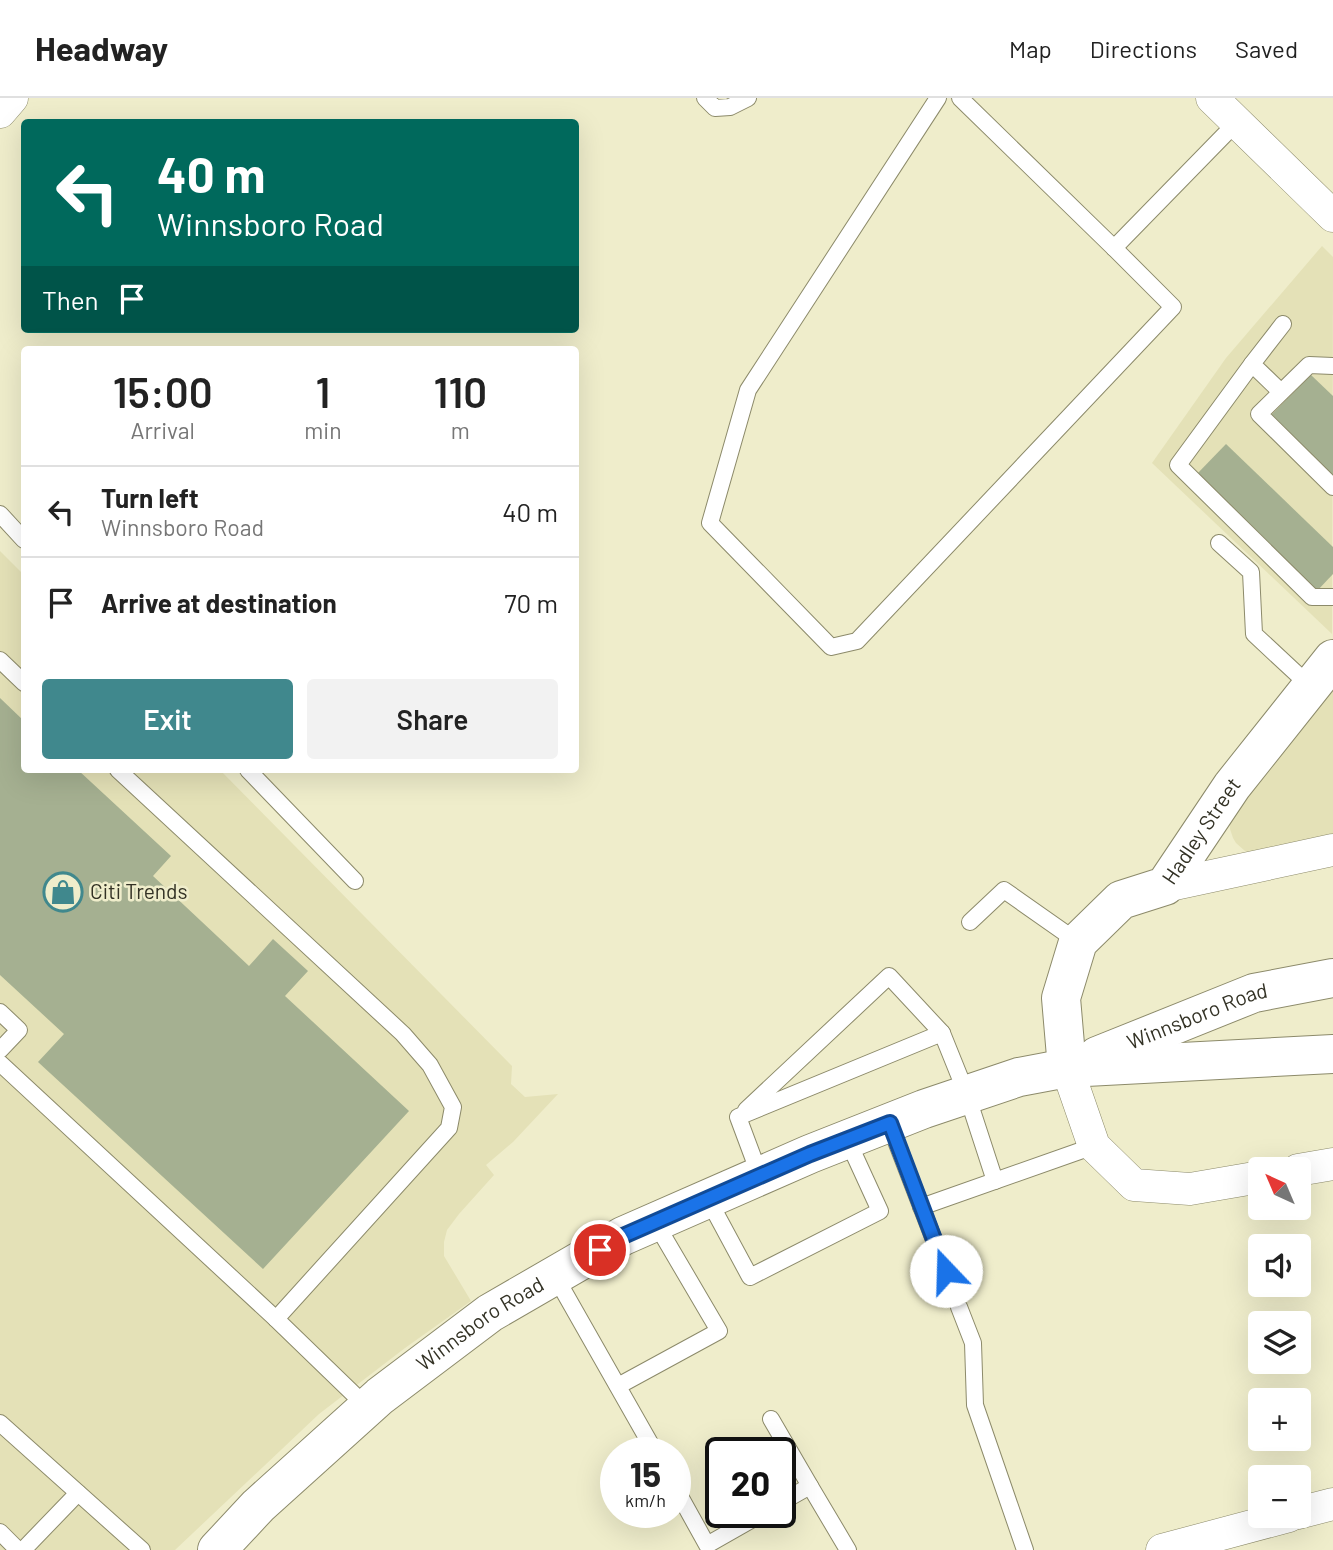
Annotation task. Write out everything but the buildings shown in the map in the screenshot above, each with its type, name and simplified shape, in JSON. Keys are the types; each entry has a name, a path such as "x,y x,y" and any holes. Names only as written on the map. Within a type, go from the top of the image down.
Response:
{"main road":[{"name":"Hadley Street","path":"1068,1068 1061,998 1078,942 1121,900 1164,886 1232,786 1326,671"},
{"name":"Winnsboro Road","path":"1068,1068 1254,993 1333,978"},
{"name":"Winnsboro Road","path":"217,1550 258,1506 367,1407 490,1313 623,1236 847,1139 1019,1077 1068,1068 1333,1054"}],"street":[{"path":"0,112 12,98"},
{"path":"1212,98 1333,216"},
{"path":"1164,886 1333,850"},
{"path":"1068,1068 1094,1146 1134,1185 1190,1189 1248,1179"},
{"path":"1311,1168 1333,1164"},
{"path":"1311,1510 1333,1504"},
{"path":"1162,1550 1248,1527"}],"lane":[{"path":"705,98 715,108 730,107 748,98"},
{"path":"938,98 748,390 709,523 831,647 857,640 1172,307 960,98"},
{"path":"1114,248 1237,122"},
{"path":"1283,324 1178,465 1312,597 1333,597"},
{"path":"1252,364 1281,392"},
{"path":"1333,366 1309,365 1259,414 1316,464 1333,487"},
{"path":"0,514 21,537"},
{"path":"1219,543 1251,572 1254,634 1326,671"},
{"path":"0,660 21,680"},
{"path":"121,773 403,1034 430,1065 453,1107 449,1128 276,1319"},
{"path":"251,773 355,881"},
{"path":"970,922 1004,890 1078,942"},
{"path":"738,1118 889,976 942,1033 967,1095 995,1181"},
{"path":"0,1013 19,1030 0,1050"},
{"path":"738,1118 942,1033"},
{"path":"0,1063 367,1407"},
{"path":"738,1118 760,1176"},
{"path":"890,1123 973,1343 975,1405 1025,1550"},
{"path":"708,1199 750,1277 880,1211 847,1139"},
{"path":"921,1207 1094,1146"},
{"path":"618,1386 719,1331 655,1222"},
{"path":"555,1276 647,1437"},
{"path":"772,1419 848,1550"},
{"path":"0,1423 142,1550"},
{"path":"796,1494 810,1486"},
{"path":"0,1531 21,1550 78,1493"},
{"path":"691,1516 707,1545 737,1528"}],"shaded area":[{"path":"1322,246 1333,257 1332,634 1152,463 1226,358"},
{"path":"0,551 21,572 21,773 223,773 512,1066 511,1084 525,1097 558,1094 513,1142 486,1165 494,1175 447,1230 444,1256 471,1301 319,1414 175,1550 0,1550"},
{"path":"1333,688 1333,841 1255,854 1245,851 1233,838 1230,819"}],"place":[{"name":"Citi Trends","path":"63,892"}],"route":[{"path":"600,1250 623,1236 810,1154 890,1123 946,1271"}]}
